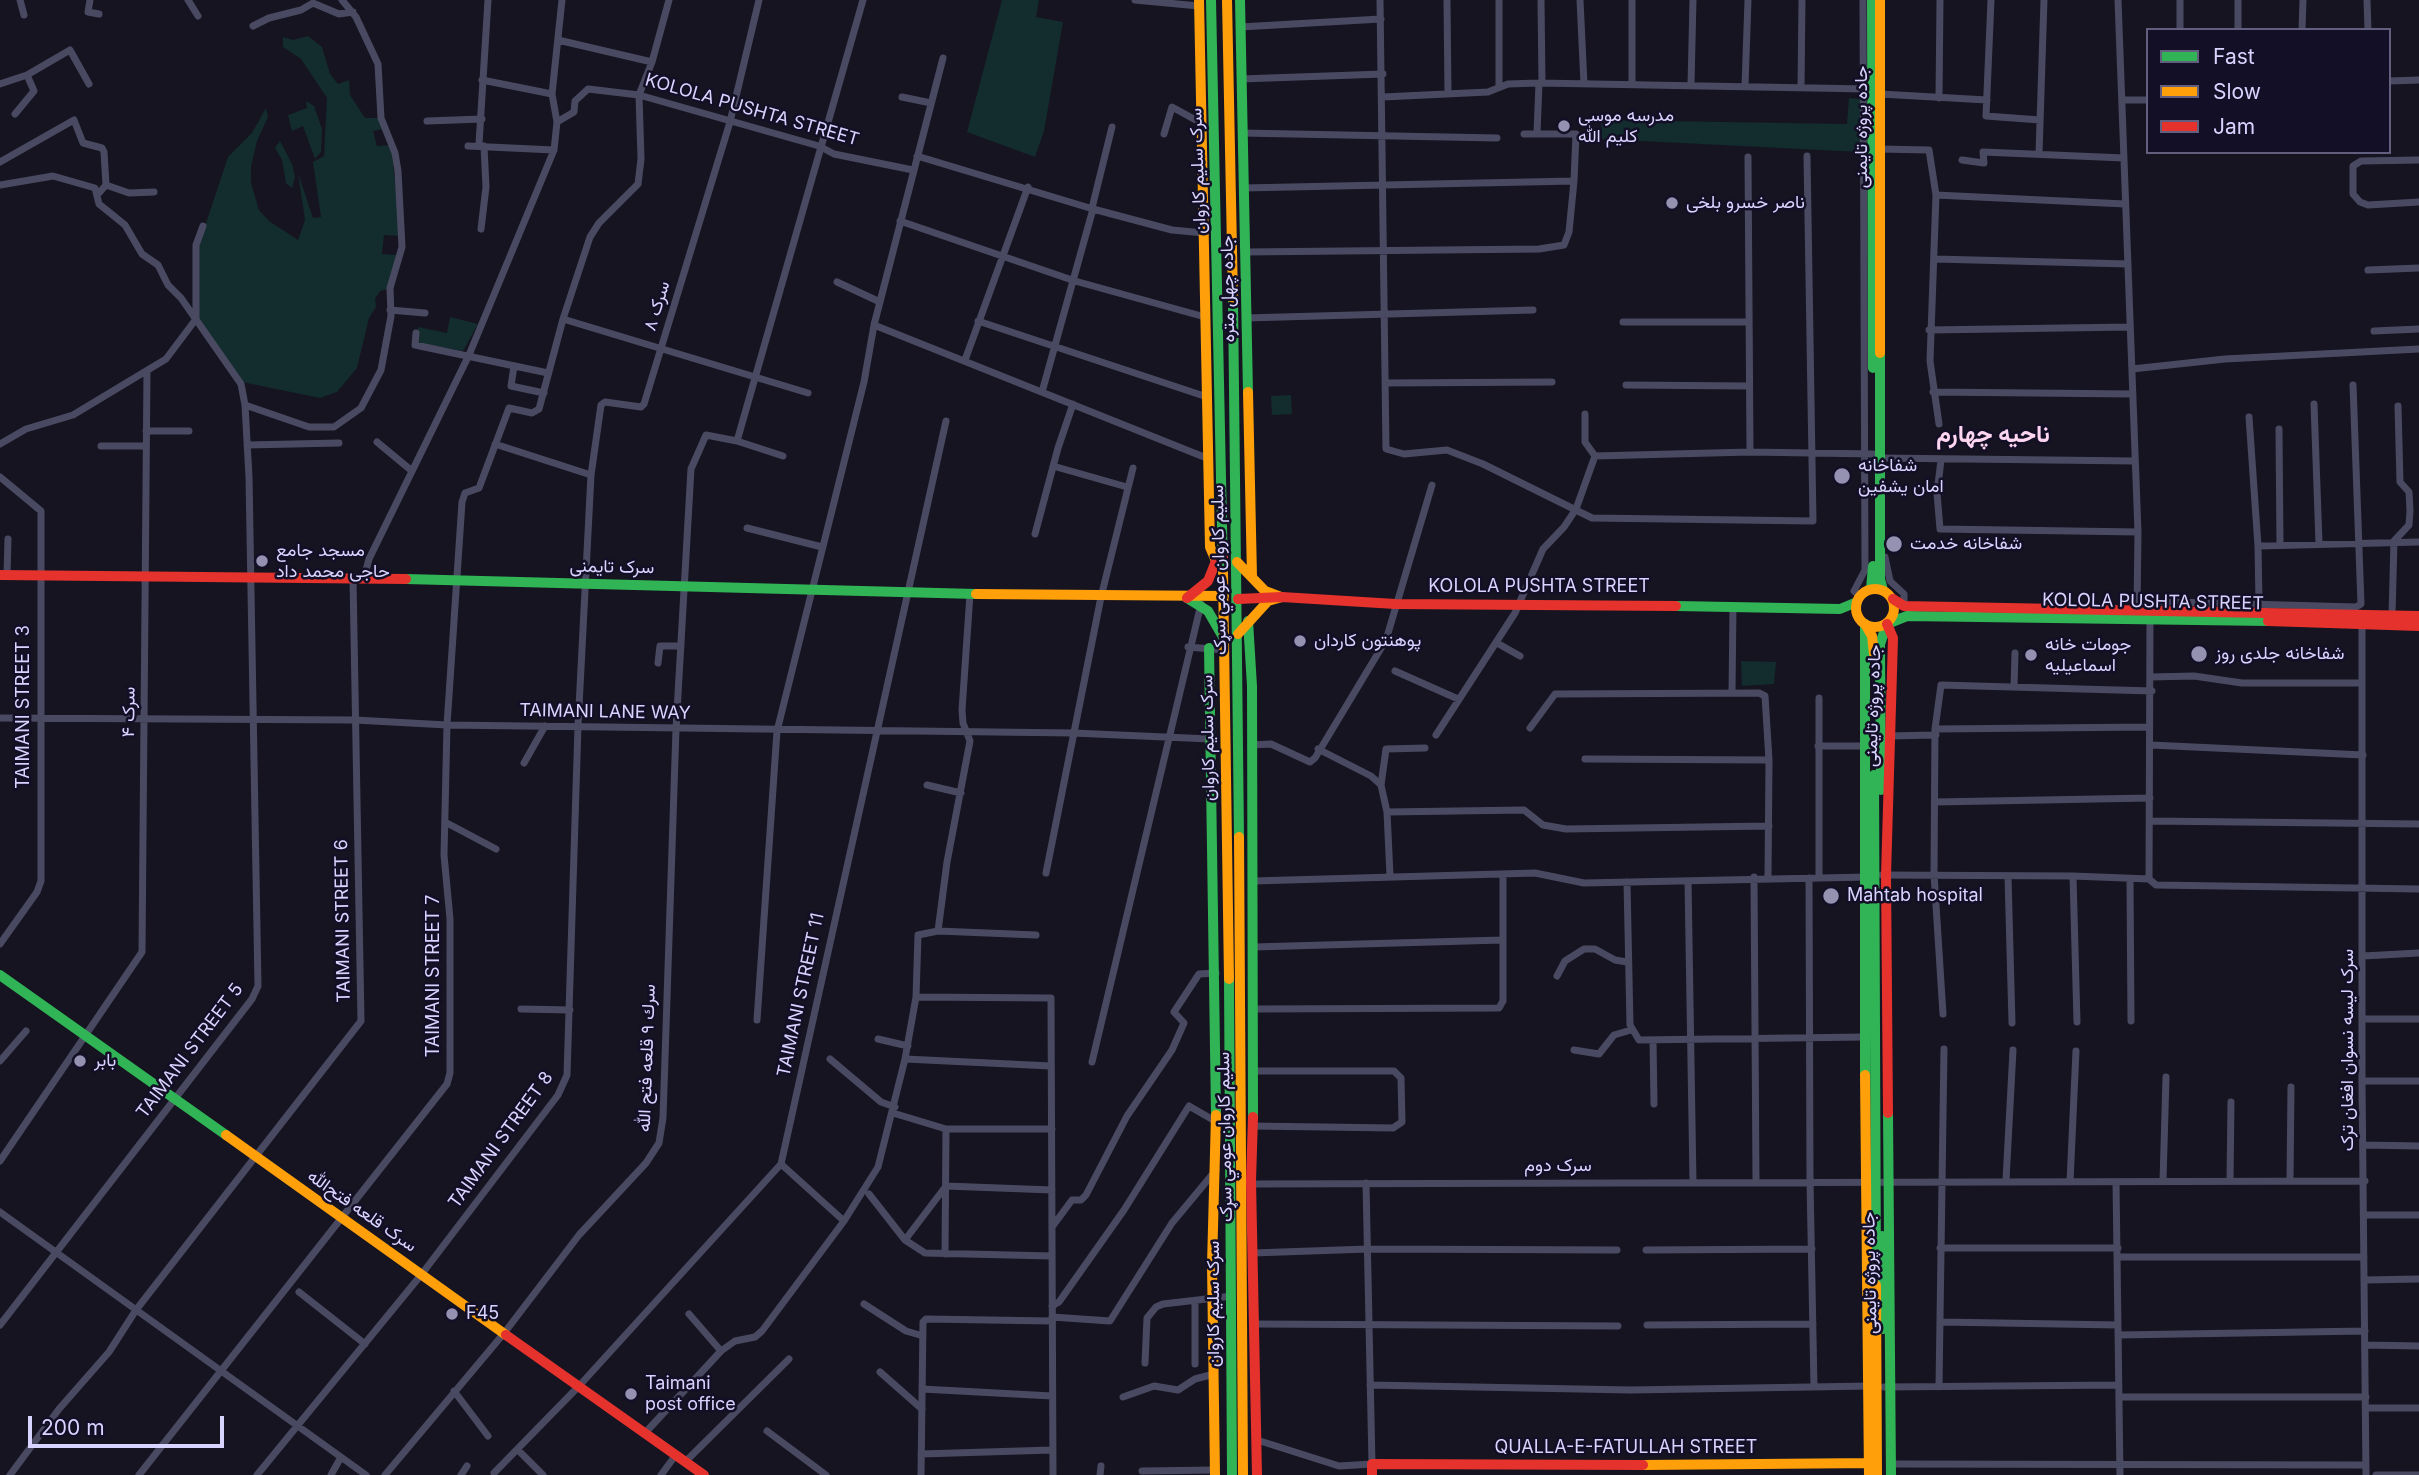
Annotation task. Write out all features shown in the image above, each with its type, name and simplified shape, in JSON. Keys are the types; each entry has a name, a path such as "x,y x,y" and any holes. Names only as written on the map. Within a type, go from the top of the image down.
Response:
{"main road":[{"name":"سرک سلیم کاروان","path":"1212,0 1223,510 1220,560 1224,596 1232,1475"},
{"name":"سلیم کاروان عومي سړک","path":"1227,0 1238,634 1244,646 1238,687 1247,1187 1243,1475"},
{"name":"جاده چهل متره","path":"1240,0 1252,577"},
{"name":"جاده پروژه تایمنی","path":"1871,589 1882,150 1875,92 1872,0"},
{"name":"جاده پروژه تایمنی","path":"1875,53 1882,0"},
{"name":"جاده چهل متره","path":"1199,3 1204,124 1210,547 1220,560"},
{"name":"جاده پروژه تایمنی","path":"1875,92 1868,134 1875,456 1880,579 1883,590"},
{"path":"1219,281 1233,281"},
{"path":"1235,453 1248,452"},
{"path":"1211,511 1223,510"},
{"path":"1220,560 1208,581 1187,598 1201,604 1224,644"},
{"path":"1237,562 1265,591 1282,597"},
{"name":"سرک تایمنی","path":"4,575 586,583 1101,597 1224,596"},
{"path":"1840,609 1871,589 1883,590 1904,606 2137,605 2419,615"},
{"path":"1238,634 1268,601 1282,597"},
{"name":"KOLOLA PUSHTA STREET","path":"1238,599 1282,597 1395,604 1519,603 1840,609"},
{"path":"1859,599 1862,622"},
{"path":"1840,609 1877,627 1888,624 1895,611 1892,599"},
{"name":"KOLOLA PUSHTA STREET","path":"1888,624 1907,616 2150,618 2419,626"},
{"path":"1248,621 1244,646 1252,686 1255,1071 1247,1187 1253,1253 1257,1475"},
{"name":"جاده پروژه تایمنی","path":"1862,622 1874,646 1869,747 1876,876 1877,1182 1883,1467 1877,1475"},
{"name":"جاده پروژه تایمنی","path":"1883,1467 1880,1386 1865,1309 1877,1182 1865,1037 1886,736 1880,644 1888,624"},
{"path":"1209,648 1216,973 1213,1297 1215,1473"},
{"path":"1238,687 1252,686"},
{"name":"سرک قلعه فتح‌الله","path":"0,975 253,1158 505,1332 704,1475"},
{"path":"1231,1190 1247,1187"},
{"path":"1243,1417 1256,1417"},
{"name":"جاده پروژه تایمنی","path":"1869,1475 1883,1467"},
{"name":"QUALLA-E-FATULLAH STREET","path":"1372,1470 1774,1470 1883,1467"}],"street":[{"path":"20,0 24,15"},
{"path":"90,0 88,12 100,13"},
{"path":"188,0 198,16"},
{"path":"246,405 309,427 334,427 353,415 368,398 381,370 390,310 390,288 402,247 398,171 395,153 381,118 378,64 353,12 342,0"},
{"path":"481,229 486,187 481,145 482,80 488,0"},
{"name":"TAIMANI STREET 6","path":"10,1475 59,1409 109,1352 136,1310 361,1021 355,720 358,579 469,355 554,150 557,122 552,94 562,0"},
{"path":"514,366 511,386 544,393 563,319 590,237 599,223 638,184 641,159 639,95 652,62 669,0"},
{"name":"سرک ۸","path":"586,583 591,475 601,405 605,402 643,406 730,121 759,0"},
{"path":"783,456 737,441 819,146 863,0"},
{"path":"1135,0 1199,3"},
{"path":"1380,0 1386,449 1404,454 1447,450 1592,518 1813,521 1807,156"},
{"path":"1447,0 1448,94"},
{"path":"1499,0 1499,87"},
{"path":"1537,133 1541,83 1541,0"},
{"path":"1580,0 1584,84"},
{"path":"1632,0 1632,83"},
{"path":"1691,85 1693,0"},
{"path":"1745,86 1748,0"},
{"path":"1801,88 1802,0"},
{"path":"1863,0 1875,53 1875,92"},
{"path":"1939,98 1940,0"},
{"path":"1991,0 1986,116 2040,120"},
{"path":"2039,154 2044,0"},
{"path":"2118,0 2138,532 2137,605 2259,603 2359,607 2363,602 2353,385"},
{"path":"2180,0 2180,28"},
{"path":"2238,0 2238,28"},
{"path":"2302,28 2303,0"},
{"path":"2367,0 2368,28"},
{"path":"253,26 268,18 301,10 313,1 339,15 353,12"},
{"path":"1240,27 1381,19"},
{"path":"558,40 652,62"},
{"path":"0,84 27,75 70,50 89,84"},
{"path":"757,1020 776,731 864,382 874,325 943,58"},
{"path":"1241,79 1383,74"},
{"path":"15,114 33,93 27,75"},
{"path":"482,80 552,94"},
{"path":"2391,81 2419,80"},
{"path":"1383,97 1488,92 1499,87 1541,83 1632,83 1801,88 1987,100"},
{"name":"KOLOLA PUSHTA STREET","path":"557,122 574,112 575,101 588,89 639,95 819,146 834,154 913,170"},
{"path":"902,97 931,103"},
{"path":"2122,100 2146,100"},
{"path":"1164,134 1172,107 1204,124"},
{"path":"428,121 482,119"},
{"path":"0,162 74,120 83,143 103,149 106,185 99,193 95,188 58,177 0,185"},
{"path":"1042,392 1053,347 1075,281 1112,127"},
{"path":"1242,133 1497,138"},
{"path":"1245,252 1539,248 1564,245 1569,232 1576,134 1524,134"},
{"path":"468,146 554,150"},
{"path":"1882,150 1929,150 1936,195 1930,330 1933,392 1939,424"},
{"path":"1962,160 1984,163 1983,152 2124,158"},
{"path":"2361,161 2362,154"},
{"path":"917,156 1028,187 1092,209 1172,230 1204,233"},
{"path":"1748,157 1749,452"},
{"path":"2419,160 2361,161 2353,166 2353,194 2360,202 2368,205 2419,202"},
{"path":"1243,188 1574,181"},
{"path":"106,185 129,193 153,192"},
{"path":"965,360 1028,187"},
{"name":"TAIMANI STREET 5","path":"0,1325 174,1100 258,986 246,405 241,384 196,318 168,285 158,265 140,251 125,225 99,204 99,193"},
{"path":"1936,195 2125,204"},
{"path":"900,221 1075,281 1205,317"},
{"path":"0,444 26,429 73,415 166,359 196,318 195,245 203,226"},
{"path":"1935,259 2128,264"},
{"path":"2368,270 2419,268"},
{"path":"837,282 880,302"},
{"path":"390,310 425,313"},
{"path":"1246,318 1533,310"},
{"path":"563,319 808,393"},
{"path":"978,321 1207,397"},
{"path":"1623,322 1748,322"},
{"path":"874,325 1209,459"},
{"path":"1930,330 2130,327"},
{"path":"2374,331 2419,329"},
{"path":"416,333 415,345 548,373"},
{"path":"2132,369 2225,359 2419,349"},
{"name":"سرک ۴","path":"0,1161 87,1038 142,952 147,371"},
{"path":"1385,383 1552,382"},
{"path":"1626,385 1748,386"},
{"path":"1933,392 2133,394"},
{"name":"TAIMANI STREET 7","path":"139,1475 447,1084 450,1073 450,919 445,822 447,725 454,581 462,502 465,493 479,488 509,408 537,413 544,393"},
{"path":"1035,534 1073,404"},
{"path":"2314,404 2319,543"},
{"path":"2392,615 2395,541 2409,525 2410,511 2409,492 2400,481 2398,406"},
{"path":"1585,414 1585,442 1595,456"},
{"path":"2249,417 2259,603"},
{"name":"TAIMANI STREET 11","path":"494,1473 579,1386 781,1164 946,421"},
{"path":"2279,429 2280,544"},
{"path":"146,431 189,432"},
{"name":"سرك ٩ قلعه فتح الله","path":"386,1475 505,1332 579,1235 646,1163 659,1143 663,1118 676,729 691,469 701,441 709,434 737,441"},
{"path":"377,442 412,471"},
{"path":"247,445 339,443"},
{"path":"495,444 591,475"},
{"path":"101,446 145,446"},
{"path":"1595,456 1749,452 1941,460 2135,461"},
{"path":"1436,735 1497,643 1519,603 1543,549 1564,527 1576,509 1595,456"},
{"path":"1859,599 1854,591 1865,570 1875,456"},
{"path":"1875,456 1885,562 1891,581 1904,594 1904,606"},
{"path":"1941,460 1937,493 1940,529 2138,532"},
{"path":"1054,466 1127,487"},
{"path":"1046,873 1101,597 1133,468"},
{"name":"TAIMANI STREET 3","path":"0,478 40,509 41,881 37,892 0,944"},
{"path":"1252,745 1270,744 1310,762 1315,758 1386,640 1432,485"},
{"path":"747,528 822,547"},
{"path":"4,575 8,539"},
{"path":"2258,546 2419,542"},
{"name":"TAIMANI STREET 8","path":"257,1475 422,1275 564,1085 567,1075 570,1010 578,726 586,583"},
{"path":"938,931 947,862 970,741 965,734 962,710 970,594"},
{"path":"1092,1062 1188,647 1201,604"},
{"path":"1732,606 1732,693"},
{"path":"2149,879 2149,727 2152,691 2150,618"},
{"name":"سرک لیسه نسوان افغان‌ ترک","path":"2362,624 2364,1019 2361,1080 2365,1181 2366,1475"},
{"path":"1497,643 1520,656"},
{"path":"1188,647 1209,648 1224,644"},
{"path":"658,663 660,646 681,646"},
{"path":"2014,688 2015,653"},
{"path":"1395,671 1458,699"},
{"path":"1732,671 1742,673"},
{"path":"2150,677 2194,676 2242,683 2362,683"},
{"path":"1943,1014 1934,874 1935,732 1941,685 2152,691"},
{"path":"1530,728 1555,694 1765,695 1768,701 1769,760 1768,877"},
{"path":"1819,698 1819,878"},
{"name":"TAIMANI LANE WAY","path":"0,718 355,720 447,725 776,731 877,730 965,734 1073,733 1210,739"},
{"path":"524,763 545,726"},
{"path":"1886,736 1935,732 2149,727"},
{"path":"2151,745 2363,755"},
{"path":"1818,746 1869,747"},
{"path":"1390,876 1387,811 1381,785 1386,750 1425,748"},
{"path":"1318,749 1371,776 1381,785"},
{"path":"1585,759 1769,760"},
{"path":"927,785 961,793"},
{"path":"1936,802 2150,798"},
{"path":"1387,811 1524,810 1543,825 1566,829 1769,826"},
{"path":"2151,821 2419,824"},
{"path":"445,822 496,849"},
{"path":"1253,881 1535,873 1584,883 1934,874 2149,879 2156,885 2419,889"},
{"path":"1254,1009 1499,1008 1503,1001 1503,875"},
{"path":"2073,876 2077,1022"},
{"path":"1754,877 1756,1181"},
{"path":"2008,877 2012,1023"},
{"path":"1809,878 1814,1387"},
{"path":"2130,880 2131,1021"},
{"path":"1688,881 1693,1182"},
{"path":"1627,882 1631,1030 1639,1040 1865,1037"},
{"path":"645,1433 721,1351 735,1341 755,1336 762,1331 844,1221 878,1167 908,1046 916,997 918,935 938,931 1036,935"},
{"path":"1254,947 1502,940"},
{"path":"1557,976 1565,961 1584,949 1595,949 1615,960 1628,962"},
{"path":"2363,956 2419,954"},
{"path":"1052,1228 1072,1200 1081,1200 1086,1195 1128,1116 1172,1050 1184,1023 1174,1012 1199,974 1216,973"},
{"path":"916,997 1051,998 1052,1475"},
{"path":"521,1009 570,1010"},
{"path":"2364,1019 2419,1019"},
{"path":"1574,1050 1599,1054 1614,1035 1631,1030"},
{"path":"0,1061 26,1031"},
{"path":"878,1039 908,1046"},
{"path":"1653,1040 1654,1104"},
{"path":"1939,1387 1944,1049"},
{"path":"2006,1180 2013,1050"},
{"path":"2070,1182 2076,1051"},
{"path":"830,1059 894,1110 946,1129 1052,1129"},
{"path":"905,1059 1051,1066"},
{"path":"1252,1126 1393,1128 1402,1122 1401,1078 1395,1071 1255,1071"},
{"path":"2163,1181 2166,1077"},
{"path":"2361,1080 2419,1081"},
{"path":"2290,1181 2291,1087"},
{"path":"2230,1181 2231,1102"},
{"path":"1052,1306 1059,1302 1124,1210 1189,1106 1215,1121"},
{"path":"945,1254 946,1129"},
{"path":"2364,1145 2419,1146"},
{"path":"781,1164 844,1221"},
{"path":"921,1475 923,1322 926,1319 1110,1321 1172,1223 1216,1170"},
{"name":"سرک دوم","path":"1247,1187 1366,1183 2365,1181"},
{"path":"2116,1182 2120,1471"},
{"path":"1257,1440 1339,1466 1372,1470 1366,1183"},
{"path":"946,1186 1052,1190"},
{"path":"905,1240 946,1186"},
{"path":"869,1194 905,1240 925,1253 1052,1256"},
{"path":"0,1212 366,1475"},
{"path":"2364,1215 2419,1215"},
{"path":"1940,1248 2118,1248"},
{"path":"1253,1253 1368,1249 1617,1250"},
{"path":"1646,1250 1812,1249"},
{"path":"2118,1258 2364,1257"},
{"path":"2365,1280 2419,1279"},
{"path":"299,1292 365,1345"},
{"path":"1145,1363 1147,1318 1150,1313 1163,1304 1232,1296"},
{"path":"1195,1302 1195,1364"},
{"path":"864,1304 906,1331 923,1336"},
{"path":"689,1314 721,1351"},
{"path":"1941,1322 2118,1325"},
{"path":"1255,1325 1369,1323 1618,1326"},
{"path":"1647,1325 1813,1324"},
{"path":"2119,1335 2365,1331"},
{"path":"2365,1345 2419,1346"},
{"path":"661,1475 789,1359"},
{"path":"880,1372 922,1409"},
{"path":"1123,1397 1154,1386 1178,1390 1195,1379 1215,1373"},
{"path":"1370,1385 1631,1390 2118,1385"},
{"path":"922,1389 1052,1396"},
{"path":"454,1391 488,1436"},
{"path":"2119,1397 2366,1397"},
{"path":"2366,1408 2419,1408"},
{"path":"766,1431 826,1475"},
{"path":"518,1450 543,1475"},
{"path":"921,1454 1052,1450"},
{"path":"331,1475 341,1457"},
{"path":"1883,1467 2120,1471 2366,1465"},
{"path":"461,1475 467,1466"},
{"path":"1100,1475 1101,1466"},
{"path":"1142,1471 1215,1473"},
{"path":"2376,1475 2419,1475"}],"green space":[{"path":"1002,0 1039,0 1036,17 1063,22 1044,131 1035,157 967,132"},
{"path":"308,36 322,47 330,74 338,84 349,80 350,95 365,118 379,118 384,129 373,131 377,146 391,145 401,236 384,235 382,254 396,255 391,288 380,291 375,299 376,307 369,318 357,368 337,392 320,398 242,382 199,318 199,244 228,157 252,133 266,108 268,117 257,141 251,167 251,183 259,210 269,221 298,240 305,220 298,173 313,218 321,217 313,162 324,156 327,98 301,59 283,47 283,37 293,40"},
{"path":"1849,98 1861,99 1860,152 1602,139 1601,120 1847,124"},
{"path":"306,101 314,106 322,129 321,152 315,159 303,126 292,131 288,115 307,108"},
{"path":"280,141 292,164 295,177 292,188 286,183 282,160 275,148"},
{"path":"450,317 478,324 463,351 417,343 418,327 447,333"},
{"path":"1291,395 1292,414 1272,415 1271,396"},
{"path":"1741,661 1776,662 1774,684 1742,686"}],"traffic: fast":[{"path":"1211,0 1223,573"},
{"path":"1240,0 1248,392"},
{"path":"1872,0 1873,368"},
{"path":"1233,299 1239,837"},
{"path":"1880,353 1880,579 1883,590"},
{"path":"1871,589 1873,566"},
{"path":"406,579 976,594"},
{"path":"1187,598 1208,611 1223,637"},
{"path":"1676,606 1840,609 1857,602"},
{"path":"1887,624 1907,616 2268,621"},
{"path":"1248,621 1252,686 1253,1117"},
{"path":"1865,624 1865,1075"},
{"path":"1881,790 1880,644 1887,624"},
{"path":"1209,648 1216,1115"},
{"path":"1874,775 1876,1285"},
{"path":"0,975 226,1135"},
{"path":"1229,979 1232,1475"},
{"path":"1888,1113 1891,1475"},
{"path":"1882,1236 1883,1329"}],"traffic: slow":[{"path":"1199,0 1210,547 1216,561"},
{"path":"1227,0 1233,299"},
{"path":"1880,0 1880,353"},
{"path":"1248,392 1252,577"},
{"path":"1237,562 1265,591 1281,597"},
{"path":"1223,573 1229,979"},
{"path":"1875,589 1889,594 1894,608 1889,622 1875,627 1861,622 1856,608 1861,594 1875,589"},
{"path":"976,594 1224,596"},
{"path":"1238,634 1268,601 1282,597"},
{"path":"1865,624 1872,636 1874,654"},
{"path":"1239,837 1243,1475"},
{"path":"1865,1075 1869,1475"},
{"path":"1215,1475 1212,1265 1216,1115"},
{"path":"226,1135 506,1335"},
{"path":"1876,1285 1877,1475"},
{"path":"1643,1465 1874,1463"}],"traffic: jam":[{"path":"1187,598 1208,581 1216,561 1223,558"},
{"path":"0,575 406,579"},
{"path":"1238,599 1282,597 1395,604 1676,606"},
{"path":"1893,599 1904,606 2419,616"},
{"path":"2268,621 2419,626"},
{"path":"1887,624 1893,638 1886,875 1888,1113"},
{"path":"1253,1117 1251,1181 1257,1475"},
{"path":"506,1335 704,1475"},
{"path":"1372,1475 1372,1464 1643,1465"}],"place":[{"name":"مدرسه موسی کلیم الله","path":"1564,126"},
{"name":"ناصر خسرو بلخی","path":"1672,203"},
{"name":"شفاخانه امان یشفین","path":"1842,476"},
{"name":"شفاخانه خدمت","path":"1894,544"},
{"name":"مسجد جامع حاجی محمد داد","path":"262,561"},
{"name":"پوهنتون کاردان","path":"1300,641"},
{"name":"شفاخانه جلدی روز","path":"2199,654"},
{"name":"جومات خانه اسماعيليه","path":"2031,655"},
{"name":"Mahtab hospital","path":"1831,896"},
{"name":"بابر","path":"80,1061"},
{"name":"F45","path":"452,1314"},
{"name":"Taimani post office","path":"631,1394"}],"district":[{"name":"ناحیه چهارم","path":"1993,435"}]}
